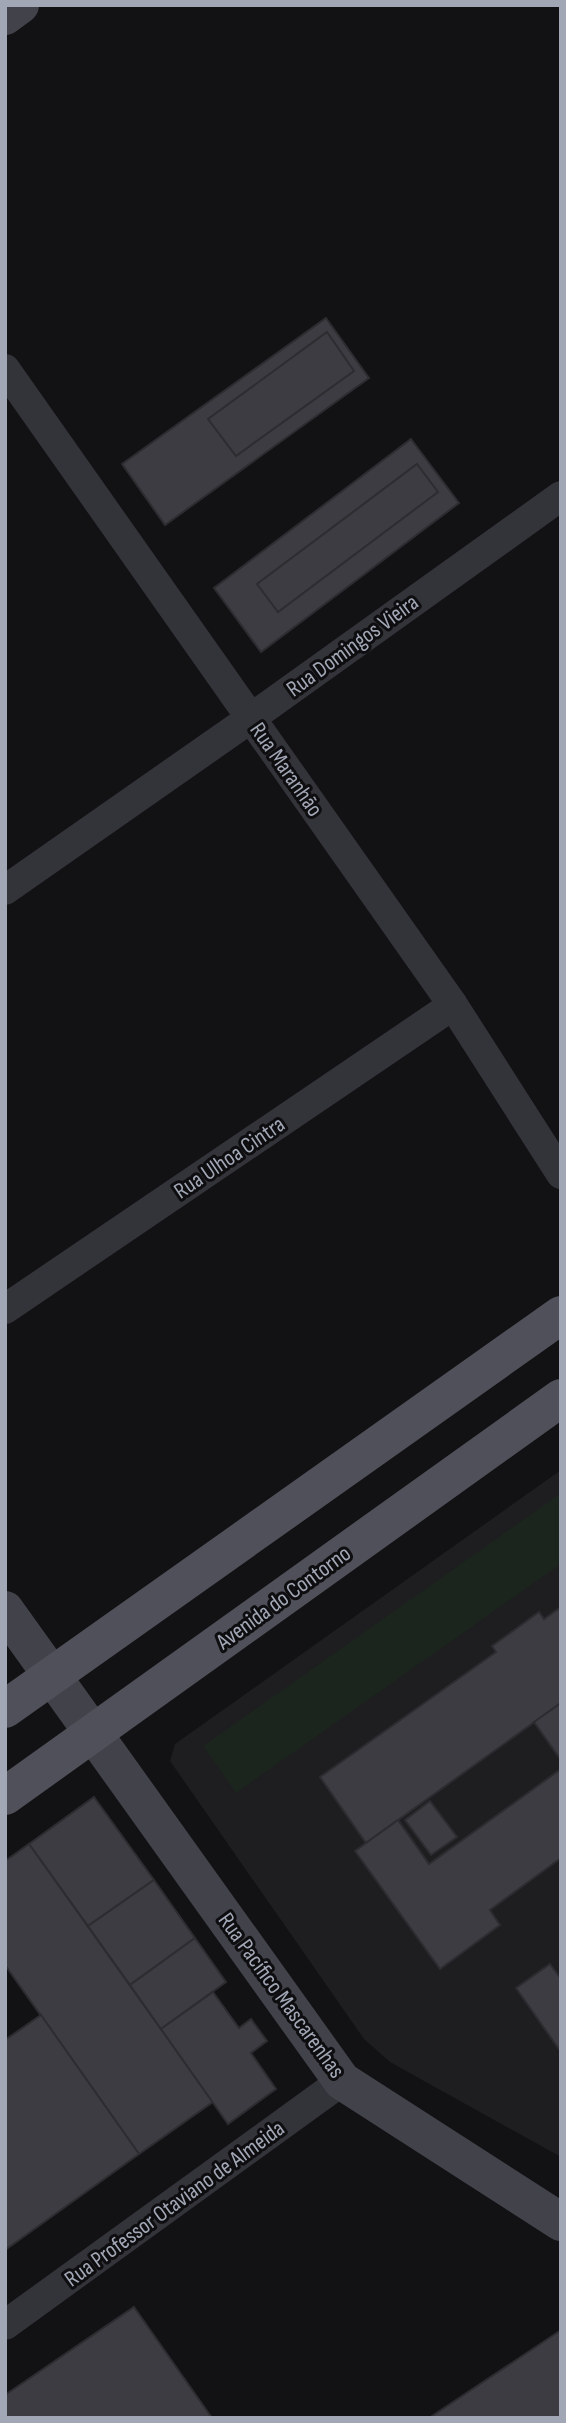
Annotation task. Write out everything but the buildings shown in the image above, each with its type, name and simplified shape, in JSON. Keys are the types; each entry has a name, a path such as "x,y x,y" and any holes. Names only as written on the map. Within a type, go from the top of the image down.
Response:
{"main road":[{"path":"5,16 20,5"},
{"path":"5,1709 561,1315"},
{"name":"Avenida do Contorno","path":"5,1796 561,1398"},
{"name":"Rua Pacífico Mascarenhas","path":"5,1610 342,2081 561,2222"}],"street":[{"name":"Rua Maranhão","path":"5,369 453,1005 561,1174"},
{"name":"Rua Domingos Vieira","path":"5,890 561,496"},
{"name":"Rua Ulhoa Cintra","path":"5,1310 453,1005"},
{"name":"Rua Professor Otaviano de Almeida","path":"5,2325 342,2081"}],"shaded area":[{"path":"561,1470 561,2157 390,2062 364,2039 170,1761 175,1744"},
{"path":"561,1493 561,1564 236,1793 203,1746"}]}
